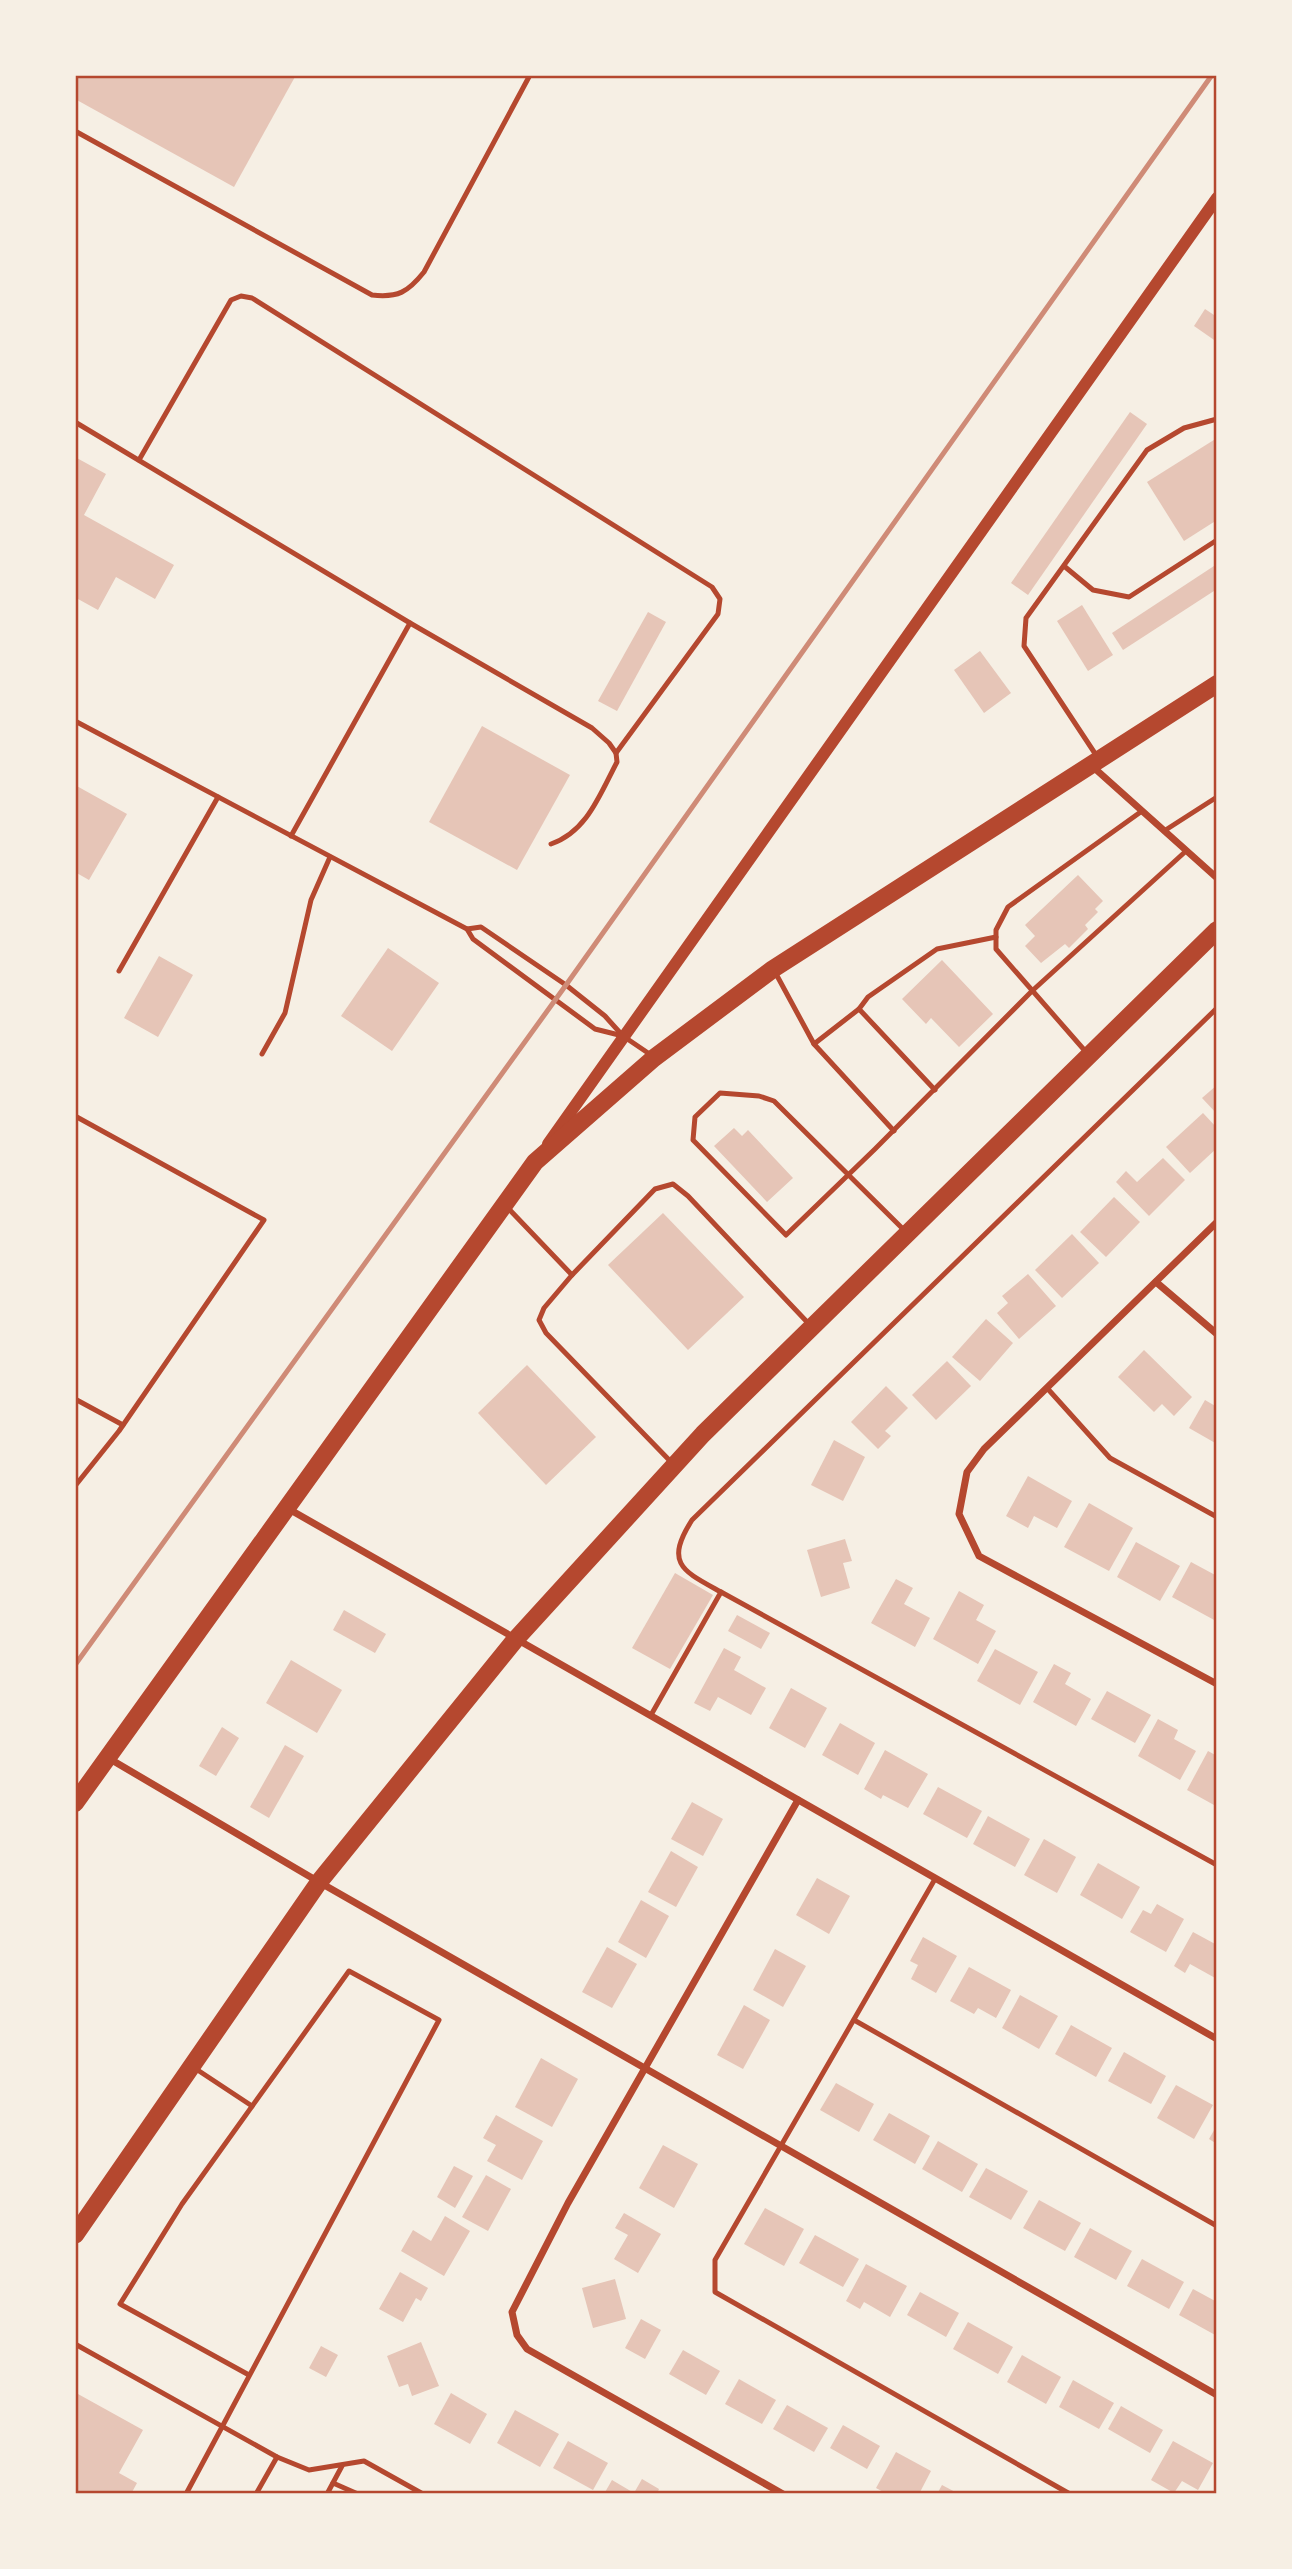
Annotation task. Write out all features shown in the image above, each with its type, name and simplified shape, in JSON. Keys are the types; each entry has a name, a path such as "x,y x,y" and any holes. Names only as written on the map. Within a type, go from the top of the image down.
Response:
{"main road":[{"path":"75,1803 535,1162 654,1058 773,969 1217,684"},
{"path":"75,2235 319,1882 515,1640 674,1464 1217,930"}],"street":[{"path":"535,1162 1217,198"},
{"path":"1096,763 1142,811 1217,878"},
{"path":"1217,1222 984,1449 967,1472 959,1514 979,1556 1217,1684"},
{"path":"1156,1282 1217,1334"},
{"path":"286,1507 1217,2039"},
{"path":"108,1758 319,1882 1217,2395"},
{"path":"783,2494 527,2349 517,2335 512,2312 568,2203 798,1800"}],"lane":[{"path":"75,131 372,295 389,296 410,289 424,272 530,75"},
{"path":"139,460 231,300 241,296 252,298 712,587 720,599 718,614 617,753 617,762 580,828 567,838 551,844"},
{"path":"1096,763 1024,646 1026,618 1147,450 1184,428 1217,419"},
{"path":"75,422 410,623 592,728 617,753"},
{"path":"1064,566 1093,590 1129,597 1217,540"},
{"path":"291,836 410,623"},
{"path":"75,721 467,929 473,939 595,1028 623,1036"},
{"path":"119,971 218,797"},
{"path":"1164,831 1217,797"},
{"path":"1089,1056 996,949 996,930 1008,907 1142,811"},
{"path":"908,1233 850,1174 774,1101 759,1096 720,1093 695,1116 692,1140 786,1235 850,1174 894,1131 1032,990 1186,851"},
{"path":"262,1054 285,1013 311,900 330,857"},
{"path":"467,929 481,927 566,985 605,1016 623,1036 654,1058"},
{"path":"814,1044 859,1009 868,997 937,949 996,937"},
{"path":"773,969 814,1044 894,1131"},
{"path":"1217,1008 692,1520 678,1542 677,1559 687,1573 1217,1865"},
{"path":"859,1009 935,1090"},
{"path":"75,1116 264,1220 123,1425 75,1486"},
{"path":"674,1464 547,1333 540,1320 544,1308 572,1275 655,1189 673,1184 688,1195 812,1327"},
{"path":"505,1204 572,1275"},
{"path":"1047,1388 1110,1458 1217,1517"},
{"path":"75,1399 123,1425"},
{"path":"651,1715 721,1592"},
{"path":"935,1879 715,2260 715,2292 1070,2494"},
{"path":"186,2494 439,2020 349,1971 182,2204 120,2304 249,2375"},
{"path":"853,2020 1217,2226"},
{"path":"190,2065 252,2106"},
{"path":"75,2344 277,2457 309,2470 364,2461 423,2494"},
{"path":"256,2494 277,2457"},
{"path":"327,2494 342,2466"},
{"path":"333,2483 358,2494"}],"building":[{"path":"75,75 296,75 234,187 75,99"},
{"path":"1205,309 1217,317 1217,342 1194,326"},
{"path":"1130,412 1147,424 1028,595 1011,583"},
{"path":"1217,438 1217,520 1184,541 1147,482"},
{"path":"75,457 106,474 84,515 174,565 155,599 116,577 98,610 78,599 75,605"},
{"path":"1217,564 1217,589 1123,650 1112,633"},
{"path":"1082,605 1113,655 1088,671 1057,621"},
{"path":"648,612 666,622 617,711 598,701"},
{"path":"980,651 1011,693 984,713 954,670"},
{"path":"482,726 570,775 517,870 429,822"},
{"path":"75,785 127,814 89,880 75,872"},
{"path":"1078,875 1103,901 1095,909 1098,912 1085,925 1088,929 1069,948 1065,944 1041,963 1025,946 1035,936 1025,925"},
{"path":"388,948 439,983 392,1051 341,1016"},
{"path":"159,956 193,975 158,1037 124,1018"},
{"path":"942,960 993,1014 959,1047 931,1018 926,1024 902,999"},
{"path":"1217,1085 1217,1114 1202,1098"},
{"path":"1203,1113 1217,1128 1217,1148 1190,1173 1166,1147"},
{"path":"734,1128 742,1136 748,1130 793,1178 767,1202 714,1146"},
{"path":"1163,1158 1185,1180 1149,1216 1116,1182 1126,1171 1137,1182"},
{"path":"1114,1197 1140,1222 1106,1257 1080,1232"},
{"path":"663,1213 744,1297 688,1350 608,1265"},
{"path":"1072,1234 1099,1263 1062,1298 1035,1270"},
{"path":"1028,1274 1056,1306 1019,1339 997,1313 1008,1303 1002,1296"},
{"path":"986,1319 1013,1343 980,1381 952,1357"},
{"path":"1144,1350 1192,1397 1174,1416 1162,1404 1154,1412 1118,1377"},
{"path":"947,1361 971,1386 936,1420 912,1395"},
{"path":"527,1365 596,1437 546,1485 478,1413"},
{"path":"886,1386 908,1408 885,1431 891,1436 878,1449 851,1422"},
{"path":"1205,1400 1217,1407 1217,1444 1189,1428"},
{"path":"834,1440 865,1457 843,1501 811,1485"},
{"path":"1028,1476 1072,1501 1057,1528 1034,1516 1028,1528 1006,1516"},
{"path":"1089,1503 1133,1528 1109,1571 1064,1547"},
{"path":"845,1539 852,1561 843,1563 850,1588 821,1597 807,1550"},
{"path":"1136,1542 1180,1566 1160,1601 1117,1577"},
{"path":"1191,1562 1217,1576 1216,1621 1172,1597"},
{"path":"675,1573 713,1595 670,1669 632,1648"},
{"path":"896,1579 913,1588 904,1604 930,1618 915,1647 871,1623"},
{"path":"959,1591 984,1605 976,1620 996,1631 978,1664 933,1639"},
{"path":"344,1610 386,1634 375,1653 333,1630"},
{"path":"737,1615 770,1633 761,1649 728,1631"},
{"path":"724,1648 741,1657 734,1670 766,1688 751,1715 718,1697 710,1711 694,1703"},
{"path":"995,1649 1038,1672 1020,1705 977,1681"},
{"path":"291,1660 342,1690 317,1733 266,1703"},
{"path":"1054,1664 1071,1673 1065,1684 1091,1699 1076,1726 1033,1702"},
{"path":"791,1688 827,1708 805,1748 769,1728"},
{"path":"1107,1691 1151,1715 1135,1743 1091,1719"},
{"path":"1158,1719 1178,1730 1174,1739 1196,1751 1180,1780 1138,1756"},
{"path":"840,1723 875,1743 858,1775 822,1755"},
{"path":"222,1727 239,1738 216,1776 199,1766"},
{"path":"285,1745 304,1756 269,1818 250,1807"},
{"path":"885,1750 928,1774 908,1808 883,1795 881,1799 864,1789"},
{"path":"1208,1751 1217,1756 1214,1805 1187,1790"},
{"path":"938,1787 982,1811 967,1838 923,1814"},
{"path":"692,1802 723,1819 703,1856 671,1839"},
{"path":"988,1816 1030,1839 1015,1867 973,1844"},
{"path":"1044,1839 1076,1857 1057,1893 1024,1875"},
{"path":"671,1851 698,1867 676,1907 648,1892"},
{"path":"1098,1863 1140,1887 1122,1919 1080,1895"},
{"path":"817,1878 850,1896 829,1934 796,1915"},
{"path":"641,1900 669,1916 646,1958 618,1942"},
{"path":"1157,1904 1184,1919 1166,1952 1130,1932 1143,1910 1151,1914"},
{"path":"1193,1932 1217,1945 1217,1979 1190,1964 1185,1973 1174,1966"},
{"path":"923,1937 957,1956 936,1993 911,1979 918,1965 910,1961"},
{"path":"607,1947 637,1964 612,2008 582,1992"},
{"path":"775,1949 806,1966 783,2007 753,1990"},
{"path":"969,1967 1011,1990 996,2018 978,2008 974,2014 950,2001"},
{"path":"1020,1995 1058,2016 1039,2049 1002,2028"},
{"path":"744,2005 770,2020 743,2069 717,2055"},
{"path":"1071,2025 1112,2048 1096,2077 1055,2054"},
{"path":"1124,2052 1166,2076 1151,2104 1108,2081"},
{"path":"541,2058 578,2079 552,2127 515,2107"},
{"path":"836,2083 874,2104 859,2132 820,2110"},
{"path":"1176,2085 1213,2105 1194,2139 1157,2118"},
{"path":"889,2113 930,2136 915,2164 873,2140"},
{"path":"496,2115 543,2141 522,2180 487,2161 496,2145 483,2138"},
{"path":"1217,2125 1217,2144 1209,2139"},
{"path":"938,2141 978,2164 962,2192 922,2169"},
{"path":"663,2145 698,2164 674,2208 639,2188"},
{"path":"454,2166 473,2176 455,2208 437,2197"},
{"path":"986,2168 1028,2191 1011,2220 969,2197"},
{"path":"486,2175 511,2189 488,2231 462,2217"},
{"path":"1039,2200 1081,2223 1065,2251 1023,2228"},
{"path":"765,2208 804,2229 784,2266 744,2244"},
{"path":"624,2213 661,2234 638,2273 614,2259 628,2235 615,2228"},
{"path":"445,2216 470,2231 444,2276 401,2251 413,2230 431,2241"},
{"path":"1090,2228 1132,2251 1116,2280 1074,2257"},
{"path":"815,2235 859,2259 843,2287 799,2263"},
{"path":"1142,2259 1184,2282 1169,2309 1127,2286"},
{"path":"866,2264 907,2286 890,2317 864,2302 860,2309 846,2301"},
{"path":"400,2272 428,2288 421,2301 416,2298 403,2322 379,2309"},
{"path":"615,2279 626,2319 593,2328 582,2288"},
{"path":"1193,2289 1217,2302 1217,2336 1179,2315"},
{"path":"920,2292 959,2313 946,2337 907,2315"},
{"path":"641,2319 661,2330 645,2359 625,2348"},
{"path":"968,2322 1013,2347 998,2374 953,2349"},
{"path":"421,2342 439,2386 412,2396 408,2384 399,2387 387,2356"},
{"path":"321,2346 338,2355 326,2377 309,2368"},
{"path":"683,2350 720,2371 706,2395 669,2374"},
{"path":"1022,2355 1061,2377 1046,2404 1007,2382"},
{"path":"739,2379 776,2400 762,2424 725,2404"},
{"path":"1073,2380 1114,2403 1099,2429 1059,2407"},
{"path":"451,2393 487,2414 470,2444 434,2424"},
{"path":"78,2394 143,2430 119,2473 137,2483 131,2494 75,2494 75,2398"},
{"path":"787,2405 828,2428 814,2452 773,2429"},
{"path":"1121,2406 1163,2430 1150,2453 1108,2429"},
{"path":"515,2410 559,2434 540,2467 497,2443"},
{"path":"843,2425 880,2446 867,2469 830,2448"},
{"path":"568,2441 608,2463 593,2490 553,2468"},
{"path":"1173,2441 1213,2463 1198,2490 1182,2481 1174,2493 1151,2480"},
{"path":"896,2452 931,2471 919,2494 887,2494 876,2488"},
{"path":"642,2479 659,2489 657,2494 604,2494 612,2480 634,2493"},
{"path":"942,2485 959,2494 937,2494"}],"railway":[{"path":"75,1665 566,985 1212,75"}]}
